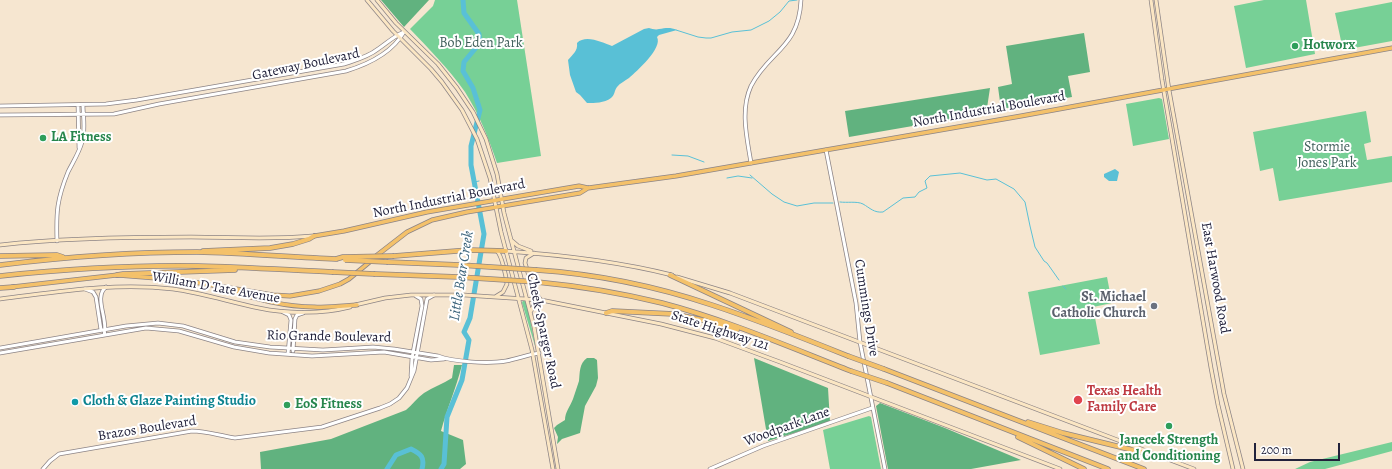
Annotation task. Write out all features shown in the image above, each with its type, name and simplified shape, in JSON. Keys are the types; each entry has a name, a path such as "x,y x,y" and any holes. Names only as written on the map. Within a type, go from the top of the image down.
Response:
{"highway":[{"path":"197,252 208,250 270,248 293,244 314,236"},
{"path":"336,260 343,257 394,256 469,250 506,251"},
{"path":"0,265 67,258 197,252 559,271 611,279 662,290 713,305 1144,469"},
{"path":"0,256 57,255 67,258"},
{"path":"0,276 66,270 143,266 198,266 459,277 537,282 586,288 663,304 723,322 850,371 887,383 1108,469"},
{"path":"117,276 123,274 242,270 259,268"},
{"path":"670,275 791,332 796,336"},
{"path":"0,289 14,287"},
{"path":"606,313 612,311 674,314 707,321 778,345 782,344"},
{"path":"1016,420 1149,453"},
{"path":"1007,430 1016,436 1084,469"}],"main road":[{"name":"Cheek-Sparger Road","path":"367,0 396,35 431,69 455,99 477,139 484,160 533,354 553,469"},
{"name":"Cheek-Sparger Road","path":"377,0 404,32 437,63 457,88 479,125 493,158 503,206 539,353 558,469"},
{"name":"East Harwood Road","path":"1151,0 1164,91 1202,318 1233,469"},
{"name":"East Harwood Road","path":"1156,0 1169,90 1224,394 1243,469"},
{"path":"1156,41 1162,41"},
{"name":"North Industrial Boulevard","path":"314,236 502,199 579,186 588,188 676,176 1164,91 1392,48"},
{"path":"484,160 493,158"},
{"name":"North Industrial Boulevard","path":"220,287 273,295 290,296 309,294 329,288 349,278 407,232 432,220 467,212 580,193 588,188"},
{"path":"1186,220 1193,219"},
{"path":"0,245 133,237 273,239 314,236"},
{"path":"511,239 521,247 536,252"},
{"path":"494,250 499,253 507,282 506,289 495,297"},
{"path":"506,251 536,252 587,259 670,275 730,293 1194,469"},
{"path":"530,312 534,305 542,300 534,292 525,262 526,258 536,252"},
{"path":"14,287 117,276 175,279 220,287 237,293 298,306 324,307 357,305"},
{"path":"1197,285 1204,284"},
{"name":"William D Tate Avenue","path":"0,298 126,286 174,289 206,295 261,309 280,311 325,312 357,305"},
{"name":"State Highway 121","path":"357,305 385,298 411,295 464,295 519,298 542,300 661,324 714,338 1060,469"},
{"path":"1202,318 1210,316"},
{"path":"1207,344 1215,342"},
{"path":"1223,425 1230,421"},
{"path":"545,424 551,423"},
{"path":"551,456 556,455"}],"street":[{"path":"751,163 745,119 751,87 761,70 785,45 793,34 799,19 801,0"},
{"name":"Gateway Boulevard","path":"0,106 106,104 344,64 362,59 377,50 396,35 404,32"},
{"name":"Gateway Boulevard","path":"0,114 114,114 346,71 371,62 383,54 400,39 404,32"},
{"path":"248,81 249,88"},
{"path":"78,105 79,149"},
{"path":"57,241 56,216 59,196 84,135 83,105"},
{"name":"Cummings Drive","path":"826,150 856,303 860,342 872,408 885,469"},
{"path":"104,335 106,329 100,296 101,290 106,287"},
{"path":"83,289 93,292 96,297 101,330 104,335"},
{"name":"Brazos Boulevard","path":"411,295 419,296 422,306 412,358 411,378"},
{"name":"Brazos Boulevard","path":"44,469 50,461 59,454 192,431 204,431 235,438 322,428 390,404 399,398 407,388 414,371 417,358 427,299 435,295"},
{"path":"280,311 289,315 291,320 288,354"},
{"path":"293,354 295,319 298,315 304,312"},
{"name":"Rio Grande Boulevard","path":"0,348 106,329 145,323 158,323 172,324 250,345 293,350 373,347 438,356 444,359"},
{"path":"419,324 423,326"},
{"name":"Rio Grande Boulevard","path":"0,353 146,328 170,330 194,335 214,342 252,351 288,354 323,356 373,352 431,360 444,359 496,363 539,353"},
{"path":"194,335 195,330"},
{"name":"Woodpark Lane","path":"710,469 763,446 872,408"}],"green space":[{"path":"381,0 429,0 404,27"},
{"name":"Bob Eden Park","path":"435,0 517,0 541,156 497,163 491,145 475,109 465,92 446,67 410,29 433,6"},
{"path":"1264,0 1306,0 1315,54 1246,68 1234,6"},
{"path":"1392,2 1392,41 1343,50 1335,13"},
{"path":"1084,33 1090,72 1068,76 1072,97 1001,109 998,87 1012,84 1006,46"},
{"path":"990,88 987,108 988,113 849,137 845,111"},
{"path":"1159,98 1162,99 1169,139 1133,146 1126,104"},
{"name":"Stormie Jones Park","path":"1366,111 1371,142 1364,144 1367,160 1392,156 1392,182 1279,201 1273,168 1260,171 1253,132"},
{"path":"1107,277 1112,303 1093,307 1100,344 1040,355 1028,292"},
{"path":"523,300 526,302 528,309 536,349 522,303"},
{"path":"587,358 594,358 597,360 598,378 596,386 585,406 580,433 562,439 557,444 558,437 554,428 565,420 579,381 581,366"},
{"path":"754,358 828,388 830,422 768,441"},
{"path":"454,365 462,365 441,431 463,440 466,464 460,469 261,469 260,452 331,439 406,410 424,393 452,378"},
{"path":"880,403 1021,460 971,469 888,469 876,406"},
{"path":"869,416 871,417 881,469 830,469 823,430"},
{"path":"1392,442 1392,451 1325,469 1295,469 1310,462"}],"water":[{"path":"670,28 677,30 659,35 657,37 658,42 653,53 638,70 616,88 611,98 602,102 587,103 576,92 570,75 568,60 576,50 577,43 581,40 590,39 612,46 644,29"},
{"path":"1115,169 1119,172 1117,181 1109,181 1104,177 1104,174"}],"waterway":[{"name":"Little Bear Creek","path":"441,469 444,464 447,417 462,380 469,340 464,332 470,318 484,234 471,165 471,146 480,110 473,88 463,71 464,62 480,43 479,34 464,13 463,0"},
{"path":"676,30 706,38 732,32 751,30 769,21 780,12 789,1 797,0"},
{"path":"672,155 688,156 704,162"},
{"path":"840,202 861,203 875,211 883,212 903,198 915,197 919,192 927,188 925,181 930,176 960,173 987,180 996,179 1014,189 1025,202 1035,247 1059,280"},
{"path":"750,175 784,202 797,206 814,203 833,203"},
{"path":"727,178 738,176 752,178"},
{"name":"Little Bear Creek","path":"474,182 479,181"},
{"path":"1063,286 1066,289"},
{"name":"Little Bear Creek","path":"387,469 396,455 411,449 421,456 423,462 422,469"}],"place":[{"name":"Hotworx","path":"1295,46"},
{"name":"LA Fitness","path":"43,138"},
{"name":"St. Michael Catholic Church","path":"1154,306"},
{"name":"Texas Health Family Care","path":"1078,400"},
{"name":"Cloth & Glaze Painting Studio","path":"75,402"},
{"name":"EoS Fitness","path":"287,405"},
{"name":"Janecek Strength and Conditioning","path":"1169,426"}]}
